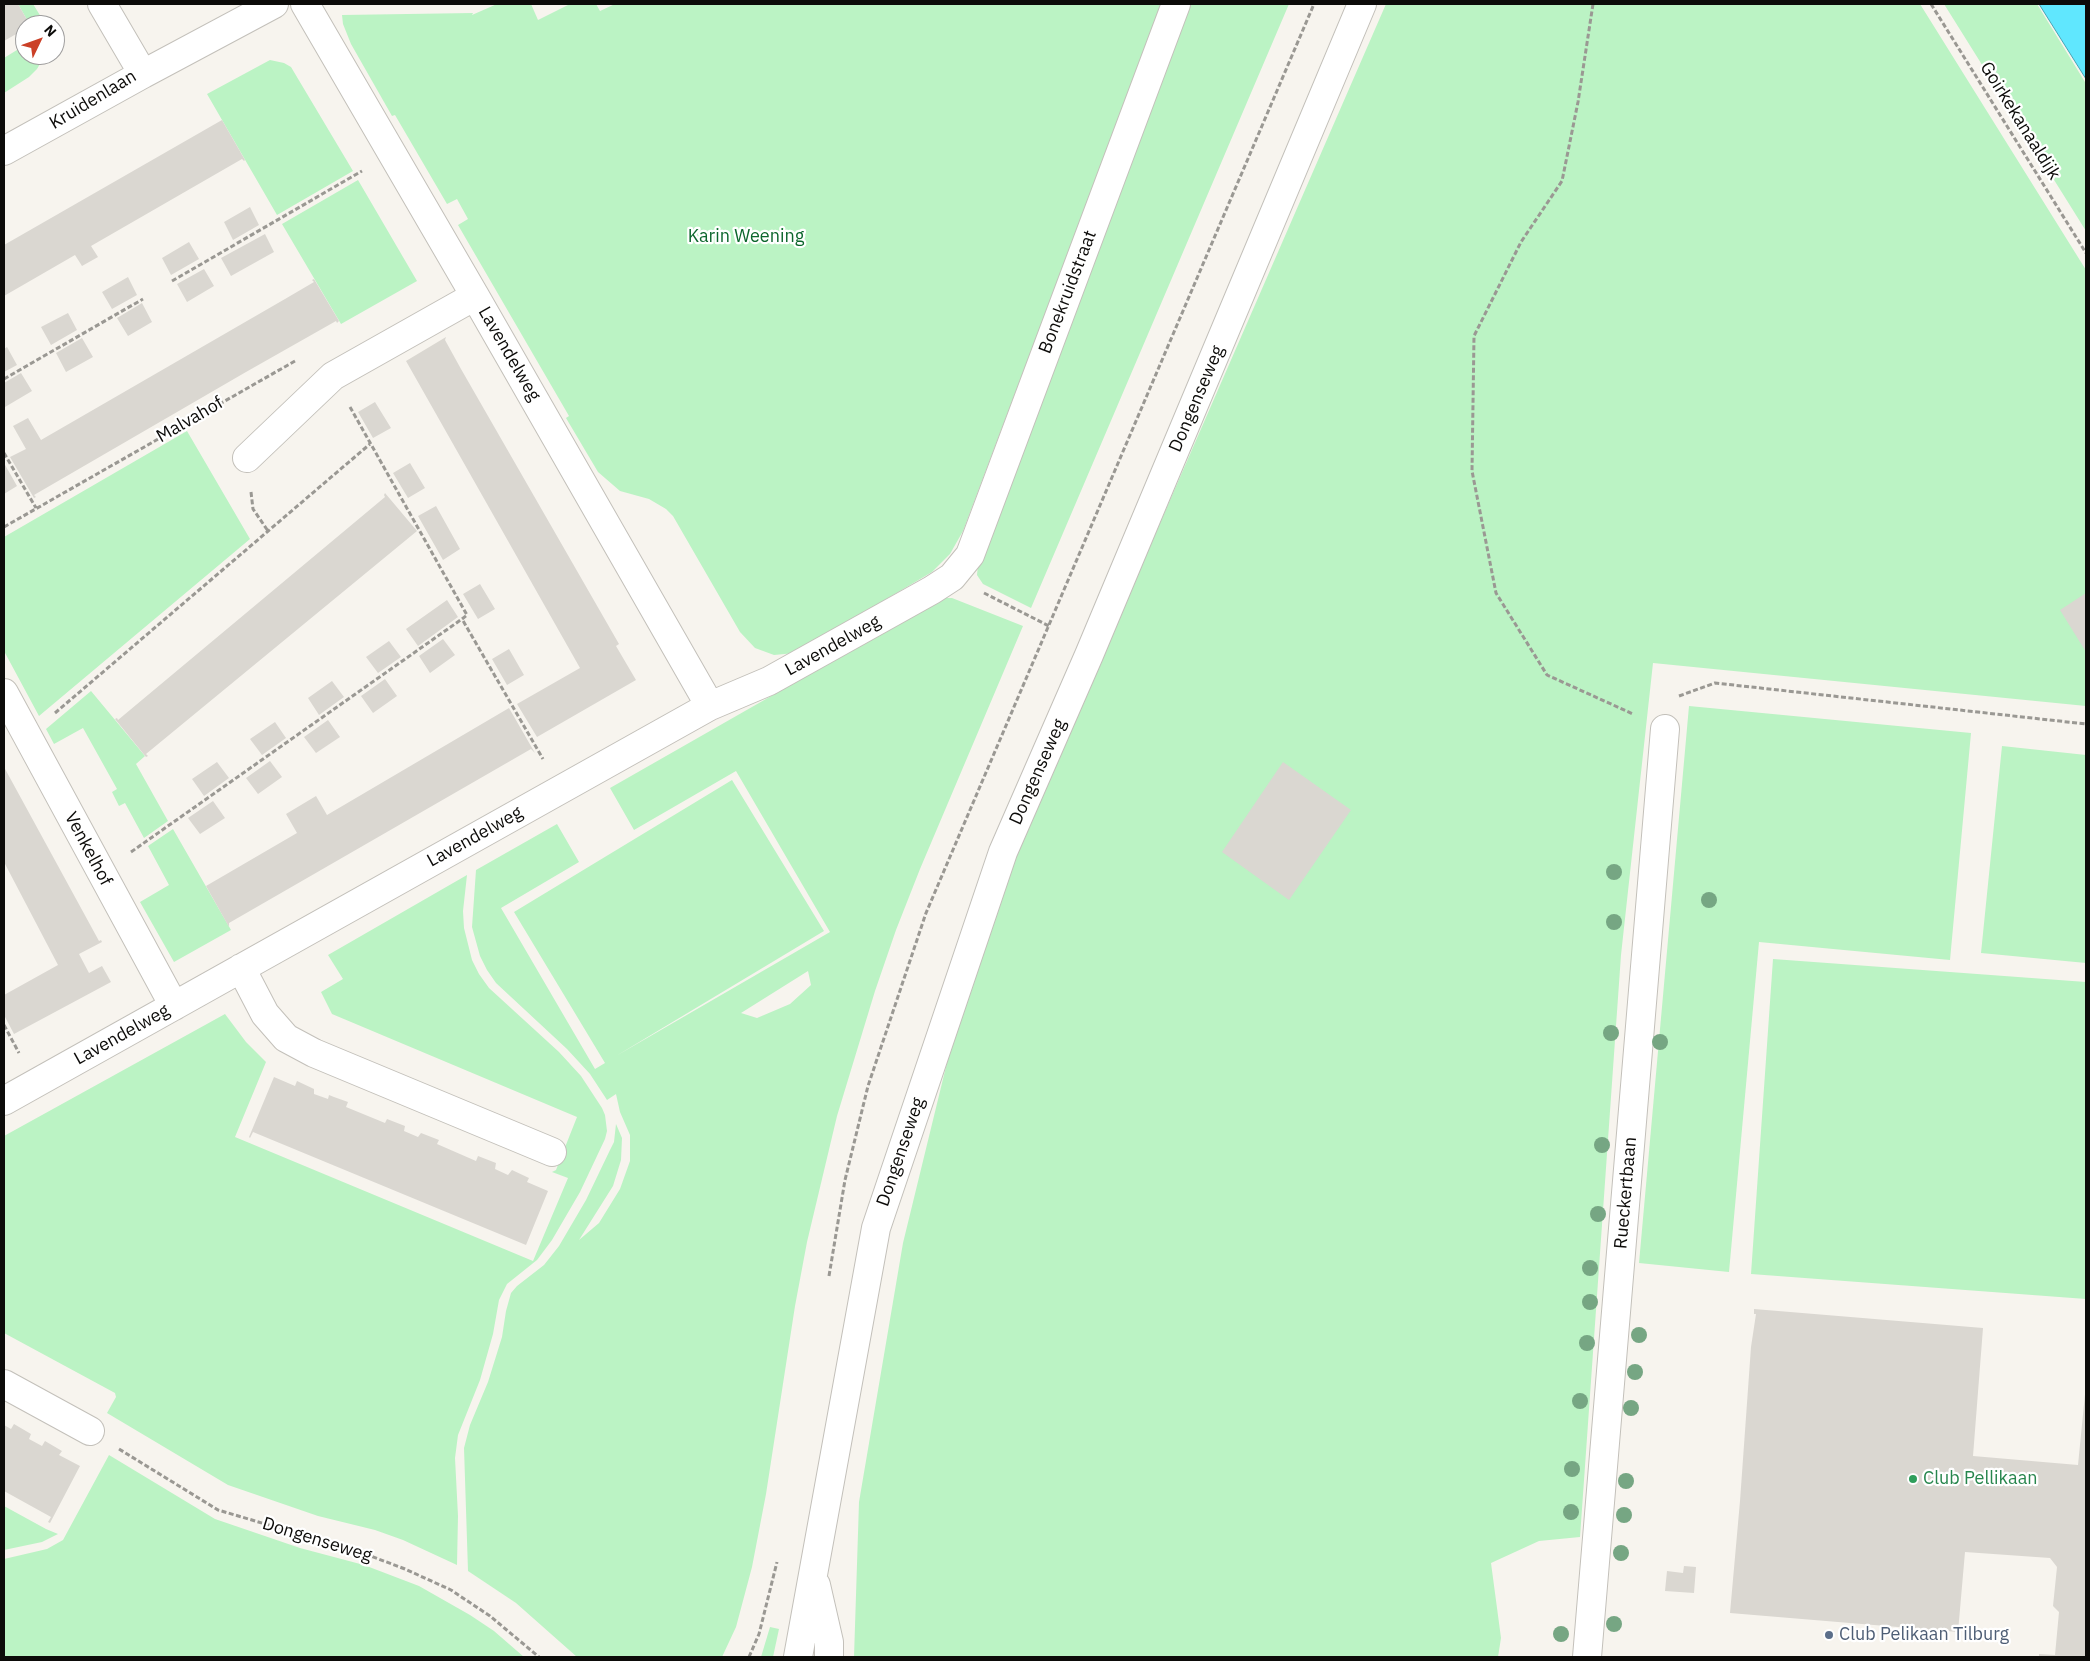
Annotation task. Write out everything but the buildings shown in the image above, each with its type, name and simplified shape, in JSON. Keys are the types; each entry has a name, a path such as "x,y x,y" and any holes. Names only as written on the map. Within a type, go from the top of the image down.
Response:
{"street":[{"name":"Kruidenlaan","path":"4,151 143,74 102,4"},
{"path":"143,74 274,4"},
{"name":"Lavendelweg","path":"305,4 476,296 710,706"},
{"name":"Bonekruidstraat","path":"952,576 970,555 1176,4"},
{"name":"Dongenseweg","path":"798,1657 876,1228 1003,852 1089,655 1362,4"},
{"path":"247,458 333,376 476,296"},
{"name":"Lavendelweg","path":"4,1102 710,706 769,682 932,590 952,576"},
{"name":"Venkelhof","path":"4,692 174,1006"},
{"name":"Rueckertbaan","path":"1587,1657 1665,729"},
{"path":"241,968 265,1014 286,1038 314,1053 552,1152"},
{"path":"4,1384 90,1431"},
{"name":"Dongenseweg","path":"813,1571 829,1642 830,1657"}],"path":[{"path":"1593,4 1578,102 1562,180 1521,242 1474,336 1472,471 1496,593 1547,675 1665,729 1677,696 1715,684 2086,724"},
{"name":"Goirkekanaaldijk","path":"1931,4 2086,253"},
{"path":"172,281 392,153"},
{"path":"4,379 143,299"},
{"name":"Malvahof","path":"4,527 302,357"},
{"path":"101,873 467,615 333,376"},
{"path":"27,736 370,444"},
{"path":"4,453 36,508"},
{"path":"247,458 253,510 268,531"},
{"path":"952,576 1048,626"},
{"path":"462,619 561,789"},
{"name":"Dongenseweg","path":"90,1431 218,1510 360,1552 405,1569 451,1590 490,1616 539,1657"}],"green space":[{"path":"18,4 33,4 40,15 24,15"},
{"name":"Karin Weening","path":"497,4 531,4 538,20 570,4 596,4 600,11 615,4 1162,4 963,531 950,554 932,572 795,653 774,655 755,648 740,632 673,516 666,509 649,499 620,491 598,472 566,418 569,416 458,225 468,219 457,199 447,204 395,115 392,116 351,44 343,24 342,15 473,13 472,15"},
{"path":"1190,4 1289,4 1031,608 983,584 977,575 978,564 1107,228"},
{"path":"1386,4 1920,4 2086,270 2086,706 1653,663 1621,955 1580,1537 1539,1541 1491,1563 1501,1638 1498,1657 854,1657 859,1502 903,1243 953,1038 1022,840"},
{"path":"1944,4 2037,4 2085,82 2086,231"},
{"path":"15,51 15,65 39,65 29,77 4,93 4,58"},
{"path":"270,60 284,63 291,67 353,171 277,215 207,94"},
{"path":"358,180 417,281 341,324 282,224"},
{"path":"187,431 250,539 39,716 4,651 4,537"},
{"path":"943,598 952,598 1023,626 896,930 875,991 837,1116 807,1242 795,1306 766,1494 752,1567 736,1627 722,1657 577,1657 516,1603 468,1571 464,1448 470,1425 488,1382 502,1337 511,1293 544,1265 559,1246 586,1200 614,1142 616,1124 622,1138 621,1160 613,1186 579,1240 599,1223 620,1189 630,1161 630,1135 620,1112 616,1094 607,1100 590,1074 567,1049 496,983 487,970 480,956 472,927 476,870 557,824 579,862 501,908 595,1069 605,1063 514,912 732,780 824,931 616,1056 830,932 736,771 634,830 610,788","holes":["808,971 811,985 790,1004 757,1018 741,1013"]},
{"path":"91,691 145,756 136,764 168,821 144,838 125,803 119,806 112,792 117,789 83,728 54,744 46,729"},
{"path":"1689,706 1971,733 1950,960 1759,942 1729,1272 1639,1263"},
{"path":"2002,746 2086,755 2086,963 1981,953"},
{"path":"173,829 231,930 174,962 140,902 169,885 148,846"},
{"path":"467,875 463,911 464,928 472,960 479,974 489,988 559,1052 581,1076 602,1108 607,1131 580,1192 552,1240 537,1260 507,1284 499,1300 493,1334 480,1380 458,1435 455,1458 458,1516 457,1565 403,1540 375,1530 318,1516 228,1485 107,1413 116,1397 115,1393 4,1333 4,1136 225,1014 246,1042 266,1062 235,1137 533,1261 568,1178 552,1172 556,1170 577,1117 332,1014 321,992 343,979 328,955"},
{"path":"1773,959 2086,982 2086,1299 1751,1274"},
{"path":"109,1455 215,1519 300,1548 364,1565 419,1586 494,1631 524,1657 4,1657 4,1559 47,1549 63,1540"},
{"path":"4,1506 58,1534 42,1542 4,1550"},
{"path":"770,1627 779,1629 773,1657 761,1657"}],"water":[{"path":"2039,4 2086,4 2086,79"}],"place":[{"name":"Club Pellikaan","path":"1913,1479"},
{"name":"Club Pelikaan Tilburg","path":"1829,1635"}]}
